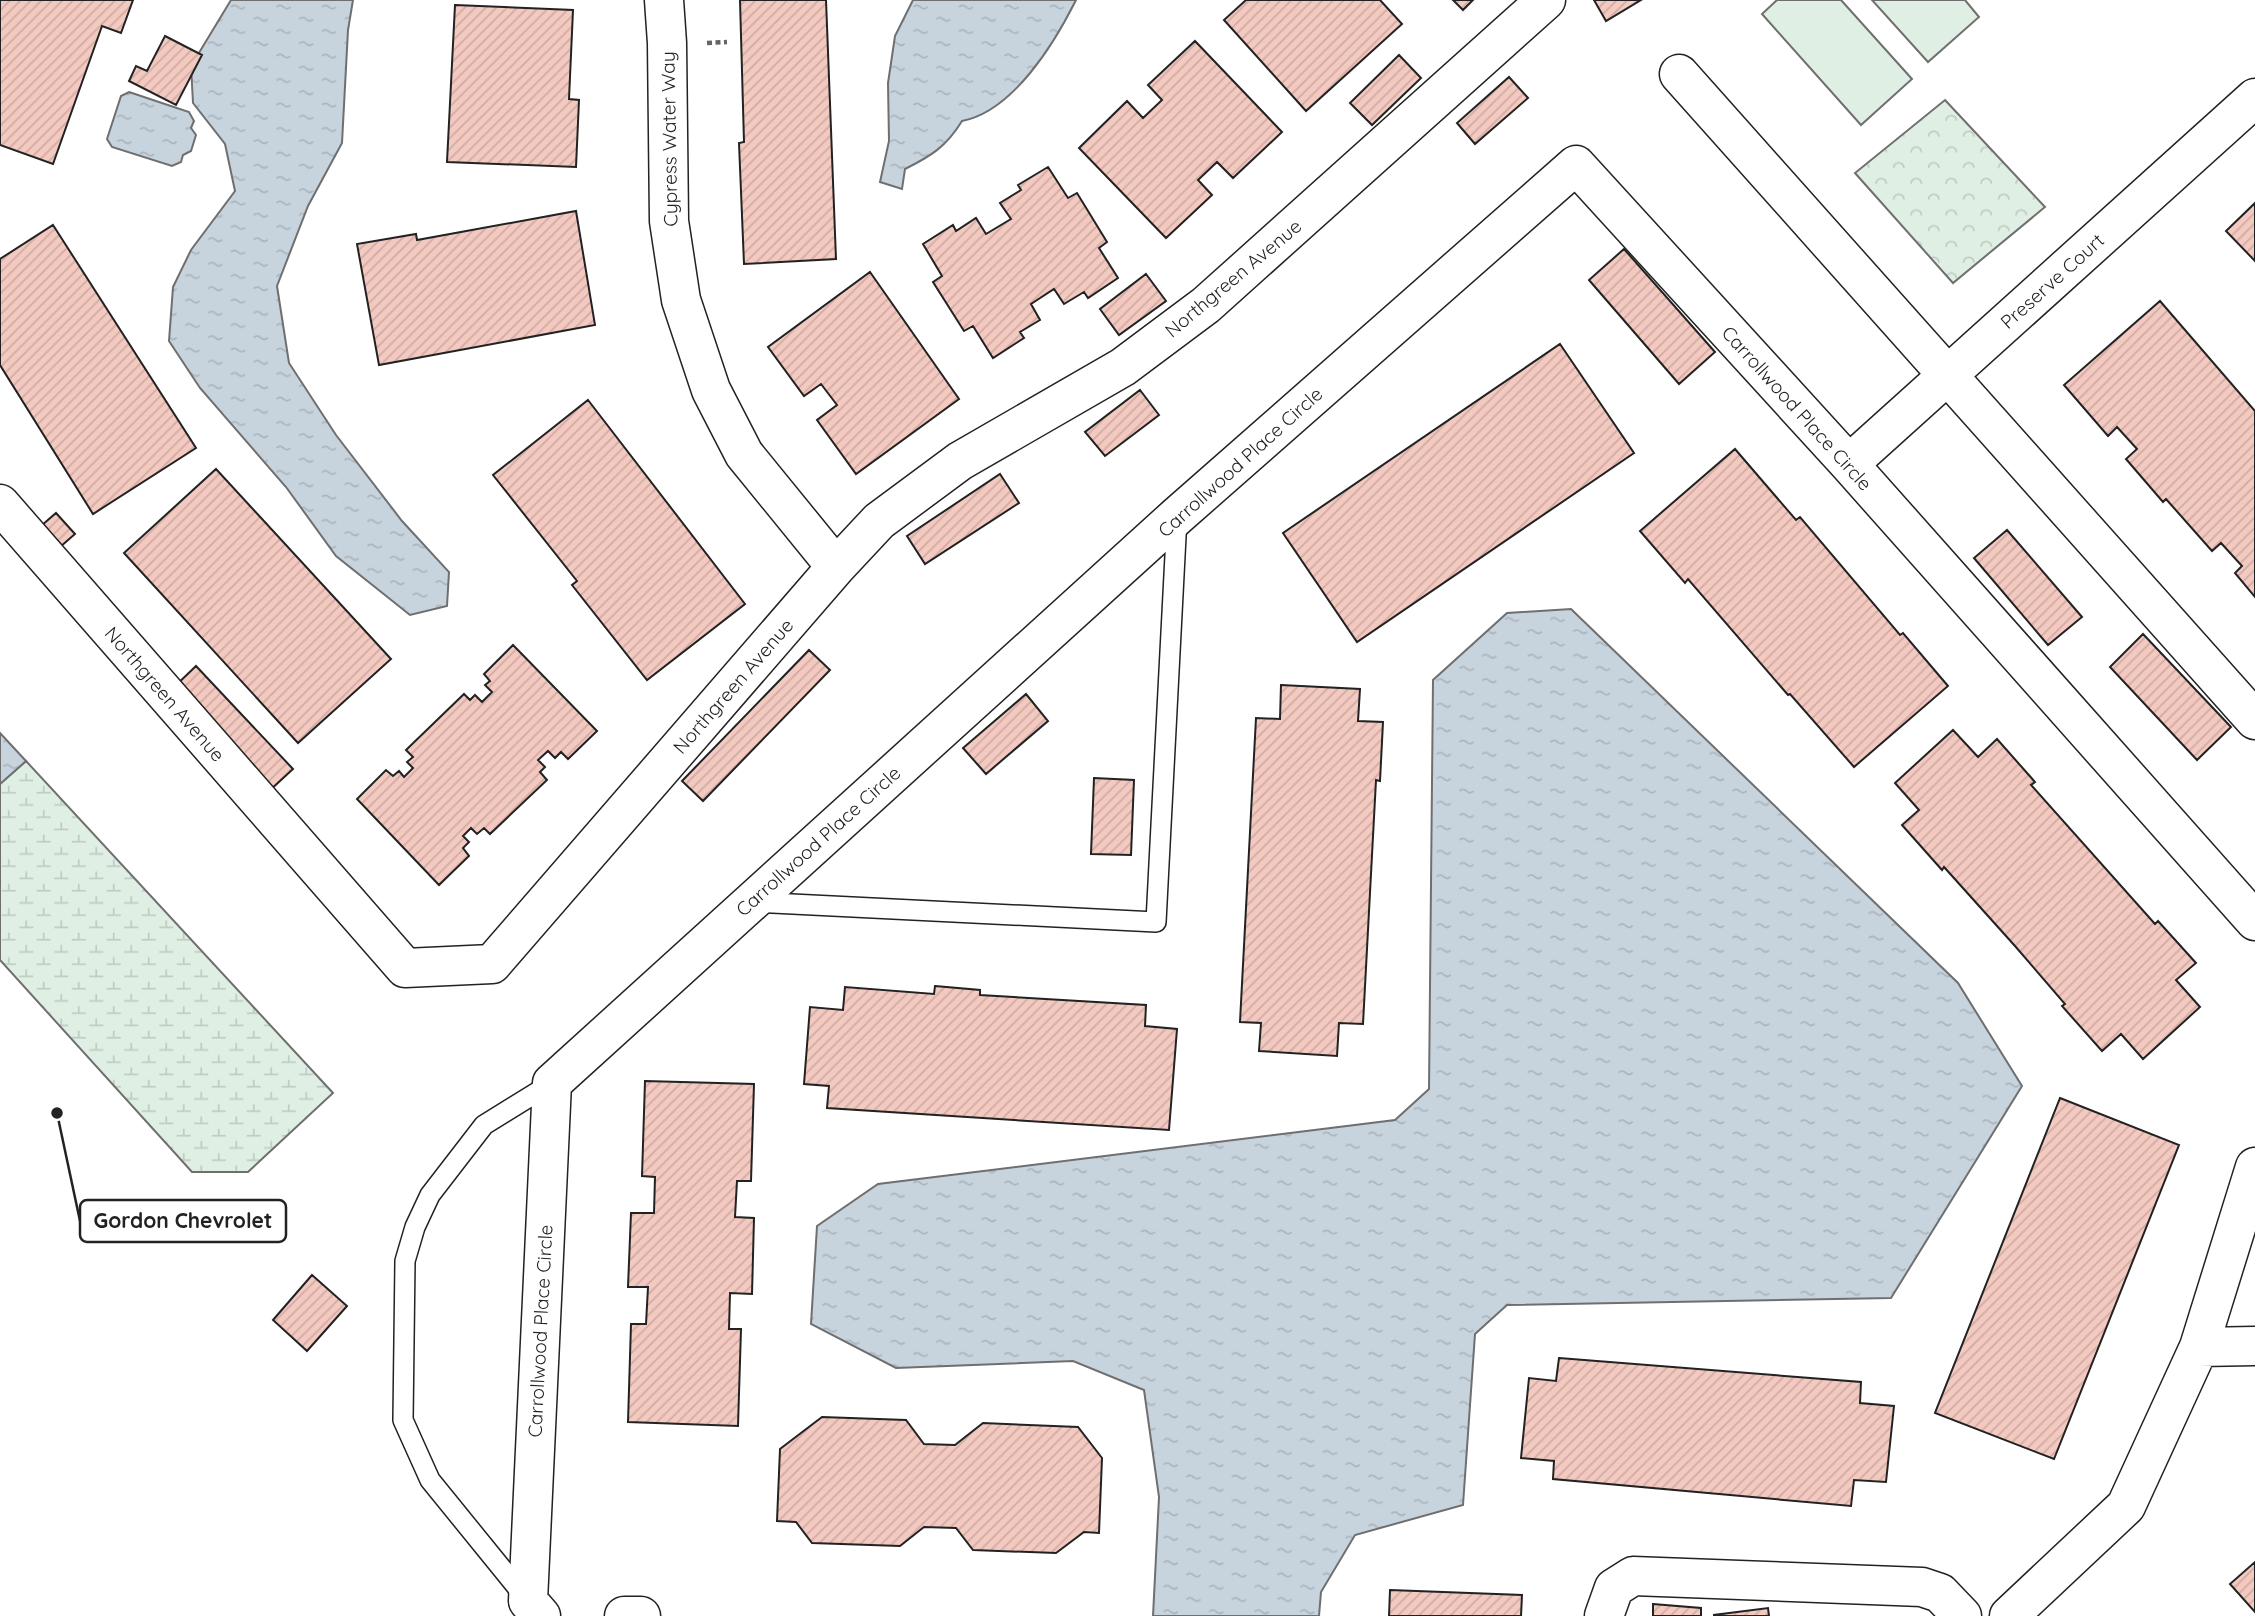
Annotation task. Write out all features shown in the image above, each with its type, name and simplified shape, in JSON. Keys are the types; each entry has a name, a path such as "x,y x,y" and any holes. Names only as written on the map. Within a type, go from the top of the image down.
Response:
{"street":[{"name":"Cypress Water Way","path":"664,0 669,221 681,300 711,390 744,454 836,567"},
{"name":"Northgreen Avenue","path":"0,505 405,968 492,964 836,567 879,521 960,461 1123,367 1206,305 1546,0"},
{"path":"1679,74 2255,720"},
{"name":"Preserve Court","path":"1849,464 2255,98"},
{"name":"Carrollwood Place Circle","path":"534,1608 552,1083 1177,516 1576,165 1849,464 2255,921"},
{"path":"2009,1616 2126,1506 2199,1347 2255,1167"},
{"path":"2199,1347 2255,1346"},
{"path":"1604,1616 1614,1588 1633,1576 1922,1587 1940,1593 1962,1616"},
{"path":"624,1616 641,1616"}],"lane":[{"path":"751,902 1156,922 1177,516"},
{"path":"534,1608 430,1479 404,1420 405,1261 415,1227 430,1195 484,1125 552,1083"}],"green space":[{"path":"1777,0 1841,0 1912,79 1861,125 1762,14"},
{"path":"1872,0 1965,0 1979,17 1928,62"},
{"path":"1945,100 2045,207 1953,283 1855,173"},
{"path":"26,761 333,1093 248,1172 192,1172 0,960 0,784"}],"water":[{"path":"231,0 353,0 348,30 342,143 308,206 277,286 289,363 336,435 402,521 449,572 447,606 410,615 336,556 286,487 200,388 169,341 173,287 191,250 235,191 225,144 193,103 191,66"},
{"path":"913,0 1076,0 1044,55 1015,90 981,115 962,121 937,150 905,169 902,189 880,182 889,141 888,83 895,36"},
{"path":"129,92 189,112 194,121 191,128 196,135 191,151 183,155 181,162 172,166 112,147 107,139 121,96"},
{"path":"1571,609 1958,983 2022,1086 1891,1298 1507,1305 1475,1334 1463,1505 1355,1535 1321,1592 1319,1616 1153,1616 1159,1497 1144,1390 1073,1361 896,1368 811,1324 817,1226 878,1184 1395,1120 1429,1089 1433,680 1507,613"},
{"path":"0,733 26,761 0,784"}],"building":[{"path":"0,0 133,0 121,33 102,26 53,164 0,145"},
{"path":"740,0 826,0 836,259 744,264 739,143 744,142"},
{"path":"1246,0 1380,0 1402,24 1306,111 1224,20"},
{"path":"1453,0 1473,0 1463,10"},
{"path":"1594,0 1641,0 1606,21"},
{"path":"455,5 573,10 569,99 579,100 576,167 447,162"},
{"path":"165,36 202,55 176,105 129,81 136,66 147,71"},
{"path":"1195,41 1282,132 1233,178 1217,162 1198,180 1212,195 1166,238 1079,148 1127,101 1143,118 1162,100 1148,85"},
{"path":"1399,55 1421,78 1372,125 1350,103"},
{"path":"1509,77 1528,98 1475,144 1457,123"},
{"path":"1048,167 1068,198 1077,193 1107,242 1099,248 1118,278 1088,298 1084,292 1064,304 1054,289 1031,304 1040,320 1020,332 1024,338 993,358 973,326 964,331 933,282 942,276 923,244 953,225 956,231 976,218 986,234 1011,219 1000,203 1021,190 1018,185"},
{"path":"2255,203 2255,261 2226,231"},
{"path":"576,211 595,325 379,365 357,244 416,234 417,240"},
{"path":"53,225 196,448 93,514 0,365 0,259"},
{"path":"1624,249 1715,352 1679,384 1589,280"},
{"path":"870,272 959,399 856,474 817,420 837,405 821,384 804,396 768,347"},
{"path":"1146,274 1166,301 1119,335 1100,309"},
{"path":"2160,301 2255,411 2255,597 2235,573 2242,566 2221,543 2212,551 2166,499 2163,502 2126,459 2137,449 2117,427 2108,436 2064,385"},
{"path":"1560,344 1634,453 1357,642 1283,533"},
{"path":"1140,390 1159,415 1105,456 1085,432"},
{"path":"588,400 745,604 647,680 572,585 577,581 493,475"},
{"path":"1735,449 1796,520 1800,517 1900,635 1903,633 1948,686 1854,767 1688,579 1685,583 1640,531"},
{"path":"216,469 391,659 298,743 124,553"},
{"path":"1000,474 1019,503 925,564 907,536"},
{"path":"56,513 75,534 52,554 34,532"},
{"path":"2007,530 2082,617 2048,645 1974,558"},
{"path":"2143,634 2231,727 2197,760 2110,667"},
{"path":"513,645 597,731 568,759 561,752 555,758 548,751 538,760 545,767 540,772 547,780 490,834 484,828 477,834 471,828 463,836 469,842 463,848 469,856 439,885 357,799 386,770 393,776 399,771 404,777 413,768 407,762 413,757 406,750 464,694 470,700 475,695 482,702 492,692 485,685 490,681 484,674"},
{"path":"809,650 830,670 703,801 682,781"},
{"path":"196,666 293,769 268,792 172,689"},
{"path":"1281,685 1360,689 1358,721 1383,722 1380,781 1376,780 1363,1024 1339,1023 1337,1056 1259,1051 1261,1023 1240,1022 1256,718 1280,719"},
{"path":"1026,694 1048,721 986,774 963,748"},
{"path":"1953,730 1978,757 1997,739 2035,782 2031,785 2155,924 2158,921 2196,963 2176,980 2200,1007 2143,1059 2121,1034 2102,1051 2015,946 1902,825 1919,810 1895,783"},
{"path":"1094,778 1134,780 1131,855 1091,854"},
{"path":"935,986 980,990 980,995 1146,1005 1145,1026 1177,1029 1169,1130 827,1108 829,1086 804,1084 810,1007 843,1010 845,987 934,994"},
{"path":"645,1081 754,1084 751,1181 737,1181 735,1217 754,1218 752,1294 730,1293 729,1329 741,1329 738,1426 628,1422 631,1324 646,1324 648,1287 628,1287 631,1213 654,1213 655,1177 642,1176"},
{"path":"2060,1098 2179,1145 2054,1459 1935,1413"},
{"path":"312,1275 347,1306 307,1351 273,1320"},
{"path":"1559,1358 1861,1382 1860,1403 1894,1406 1886,1482 1854,1480 1851,1506 1553,1479 1554,1461 1521,1458 1529,1378 1556,1381"},
{"path":"822,1417 906,1420 924,1444 955,1445 983,1423 1078,1427 1102,1458 1099,1533 1084,1532 1056,1553 973,1550 956,1528 924,1527 900,1546 812,1543 796,1522 777,1521 780,1449"},
{"path":"2255,1562 2255,1612 2230,1584"},
{"path":"1390,1590 1522,1595 1521,1616 1389,1616"},
{"path":"1653,1604 1701,1608 1701,1616 1653,1616"},
{"path":"1768,1608 1769,1616 1714,1616 1714,1615"}],"place":[{"name":"Gordon Chevrolet","path":"57,1113"}]}
